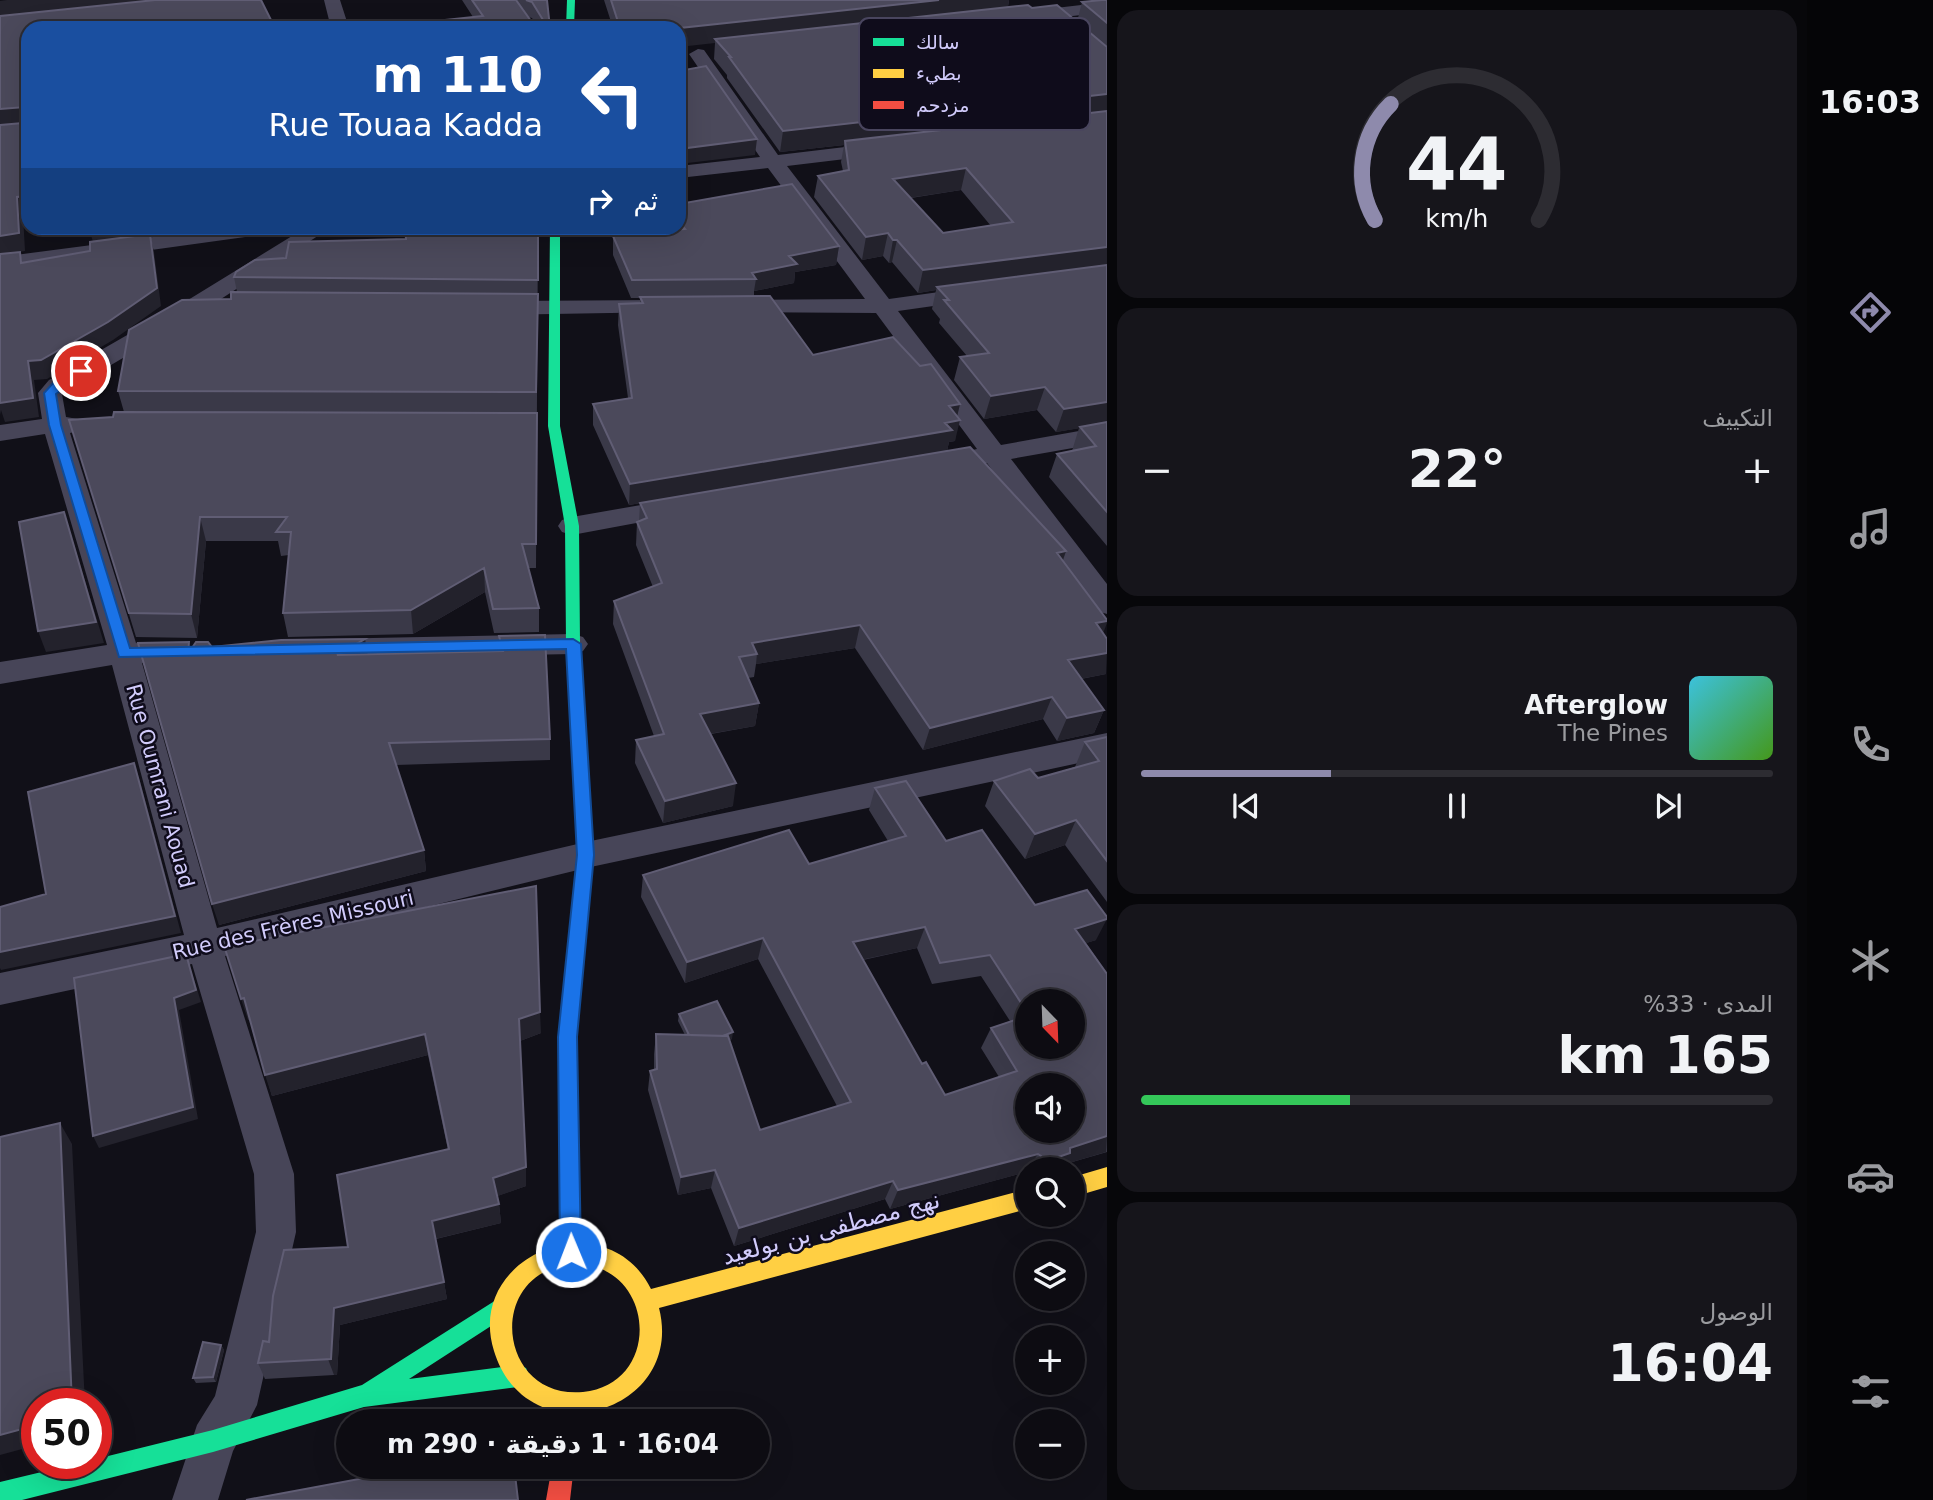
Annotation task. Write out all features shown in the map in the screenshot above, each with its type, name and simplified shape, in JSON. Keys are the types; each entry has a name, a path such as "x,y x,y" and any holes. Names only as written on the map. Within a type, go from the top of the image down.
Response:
{"main road":[{"path":"570,21 571,0"},
{"path":"555,235 554,426 572,526 573,644 586,855 567,1037 571,1252"},
{"path":"1085,1183 1107,1177"},
{"name":"نهج مصطفى بن بولعيد","path":"646,1301 1015,1202"},
{"path":"563,1409 538,1394 518,1376 508,1358 502,1332 505,1306 510,1293 525,1272 547,1258 571,1252 600,1256 623,1268 640,1288 646,1301 651,1327 647,1354 640,1370 623,1389 579,1409"},
{"path":"364,1396 505,1306"},
{"path":"0,1494 213,1441 364,1396 518,1376"},
{"path":"558,1500 560,1479"}],"street":[{"path":"332,0 338,21"},
{"path":"1037,0 1059,18"},
{"path":"1007,18 1107,8"},
{"path":"696,54 1107,604"},
{"path":"686,171 912,145"},
{"path":"0,264 214,235"},
{"name":"Rue Oumrani Aouad","path":"195,1500 213,1441 235,1405 276,1232 274,1174 204,946 124,653 55,425 50,393 58,385 197,305 308,235"},
{"path":"719,307 884,306 1002,290"},
{"path":"197,305 238,305"},
{"path":"471,307 677,307"},
{"path":"0,433 55,425 97,425"},
{"path":"526,425 554,426"},
{"path":"954,461 1107,434"},
{"path":"572,526 708,503"},
{"path":"301,650 573,644"},
{"path":"0,673 124,653 179,652"},
{"name":"Rue des Frères Missouri","path":"0,989 204,946 586,855 1107,745"}],"building":[{"path":"155,0 261,0 272,21 21,21 21,107 0,109 0,16"},
{"path":"472,0 516,0 531,21 436,21 483,16"},
{"path":"526,0 547,0 549,21 544,21 532,2"},
{"path":"611,0 939,0 686,27 686,21 618,21"},
{"path":"1107,0 1107,23 1082,2"},
{"path":"1028,5 1032,8 1057,5 1072,18 908,18"},
{"path":"859,23 859,122 783,131 731,57 715,39"},
{"path":"1090,33 1107,47 1107,94 1090,96"},
{"path":"706,66 757,139 686,148 686,70"},
{"path":"1107,111 1107,247 923,270 888,233 866,237 818,176 849,170 845,141 941,130 1090,130 1090,113","holes":["966,168 1013,222 943,233 893,179"]},
{"path":"21,123 21,197 17,197 19,233 0,236 0,125"},
{"path":"792,184 839,246 789,256 797,264 752,273 756,279 632,280 613,236 686,235 686,203"},
{"path":"150,235 157,288 108,322 41,360 28,361 33,398 0,403 0,254 20,252 21,263 90,251 90,242"},
{"path":"406,235 538,235 538,280 234,277 236,272 255,260 286,258 289,242 406,239"},
{"path":"1107,265 1107,402 1064,409 1045,387 991,396 960,357 989,353 944,300 949,300 937,287"},
{"path":"231,292 538,294 536,392 118,391 129,330 182,300 231,299"},
{"path":"770,296 813,355 893,337 920,366 931,364 960,404 949,406 960,420 945,423 952,430 630,484 593,404 632,398 619,304 643,303 640,297"},
{"path":"114,412 537,413 536,544 522,544 539,608 493,609 484,568 411,610 283,613 291,532 276,532 287,517 200,517 191,614 129,613 69,420 113,417"},
{"path":"1107,422 1107,512 1057,454 1096,446 1080,427"},
{"path":"970,447 1066,551 1057,553 1107,620 1096,623 1107,639 1107,653 1068,660 1104,710 1067,718 1052,697 930,728 860,625 752,643 757,654 739,657 759,703 700,714 736,783 665,801 636,740 664,734 614,601 662,583 637,522 647,518 640,503"},
{"path":"64,512 96,622 38,631 19,522"},
{"path":"545,635 550,739 389,743 424,850 212,904 138,643 189,642 188,654 196,642 208,642 212,647 281,640 365,639 337,655 503,651 499,636"},
{"path":"1107,737 1107,861 1076,820 1035,834 994,781 1030,769 1038,778 1099,761 1085,742"},
{"path":"134,763 175,916 0,952 0,907 46,894 28,792"},
{"path":"906,781 946,841 982,830 1035,905 1087,890 1107,917 1075,929 1107,974 1107,1136 1070,1148 1070,1153 1058,1157 1041,1157 1038,1154 1015,1157 1015,1160 898,1190 893,1181 739,1228 715,1170 681,1177 650,1071 657,1069 656,1034 728,1036 760,1130 851,1102 763,938 687,962 643,875 789,830 809,864 906,836 875,788","holes":["925,927 940,963 990,955 1015,994 1015,989 1085,989 1085,1059 1015,1059 1015,1020 991,1028 1017,1071 945,1095 926,1062 922,1064 853,942"]},
{"path":"536,886 540,1012 519,1019 526,1167 493,1178 499,1204 432,1221 444,1282 334,1308 331,1359 258,1363 263,1341 269,1342 273,1296 284,1250 348,1247 337,1175 449,1149 425,1034 265,1075 244,998 241,999 221,936 247,930 249,942"},
{"path":"186,954 196,990 174,998 193,1107 93,1136 74,978"},
{"path":"717,1001 733,1032 723,1036 689,1035 679,1014"},
{"path":"60,1123 71,1388 21,1388 21,1429 0,1435 0,1137"},
{"path":"203,1342 221,1345 213,1377 193,1378"},
{"path":"359,1479 516,1479 518,1500 246,1500"}],"traffic: fast":[{"path":"570,21 571,0"},
{"path":"555,235 554,426 572,526 573,644 579,742"},
{"path":"371,1391 504,1306"},
{"path":"0,1494 213,1441 364,1396 518,1376"}],"traffic: slow":[{"path":"569,1144 567,1037 586,855 579,742"},
{"path":"1085,1183 1107,1177"},
{"path":"646,1301 1015,1202"},
{"path":"576,1253 605,1259 629,1275 645,1299 651,1328 645,1357 629,1381 605,1397 576,1403 547,1397 523,1381 507,1357 501,1328 507,1299 523,1275 547,1259 576,1253"}],"traffic: jam":[{"path":"569,1144 571,1252"},
{"path":"558,1500 561,1479"}],"route":[{"path":"81,371 50,393 55,425 124,653 573,644 586,855 567,1037 571,1252"}]}
